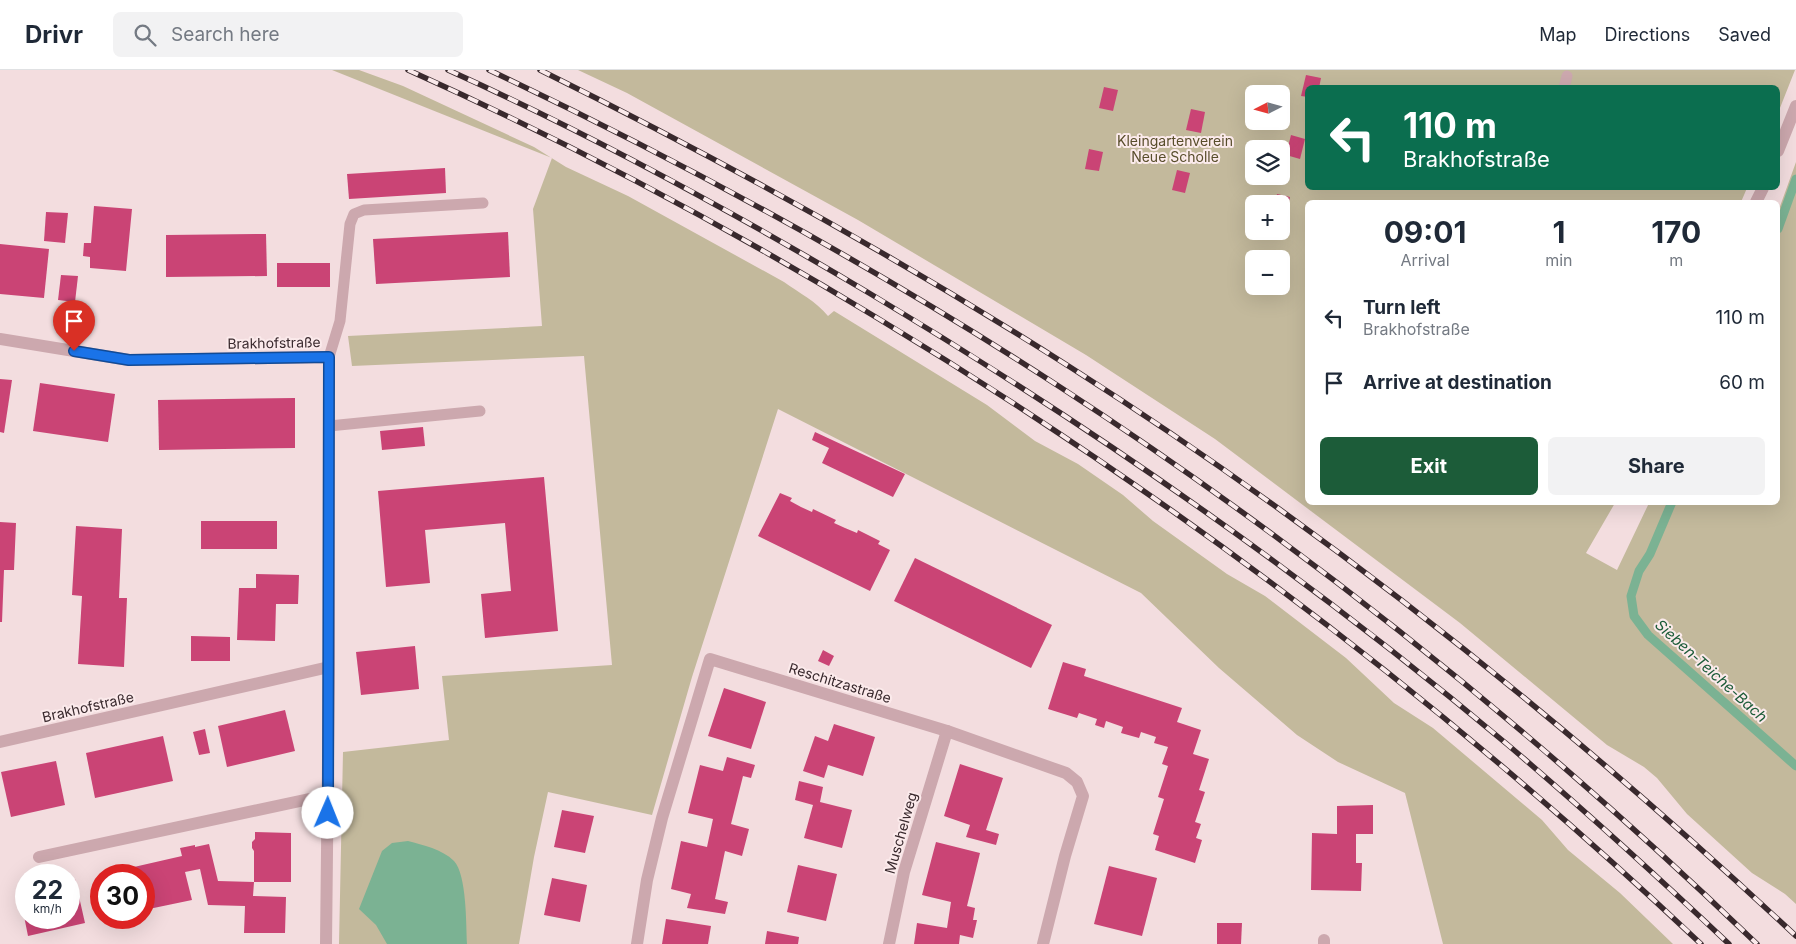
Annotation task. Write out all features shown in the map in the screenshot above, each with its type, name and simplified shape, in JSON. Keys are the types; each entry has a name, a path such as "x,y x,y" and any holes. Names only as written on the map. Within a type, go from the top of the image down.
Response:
{"street":[{"path":"1780,146 1796,106"},
{"name":"Brakhofstraße","path":"0,338 129,360 329,357 329,667 326,944"},
{"name":"Reschitzastraße","path":"637,944 648,880 662,818 710,660 947,732 1066,773 1077,782 1083,796 1049,914 1043,944"},
{"name":"Brakhofstraße","path":"0,742 329,667"},
{"name":"Muschelweg","path":"889,944 904,872 947,732"},
{"path":"39,856 328,795"}],"lane":[{"path":"329,357 340,321 350,224 354,214 364,210 483,203"},
{"path":"329,426 480,411"}],"green space":[{"path":"332,70 359,70 403,86 534,147 551,158"},
{"name":"Kleingartenverein Neue Scholle","path":"578,70 1795,70 1780,108 1780,85 1305,85 1305,190 1746,190 1742,200 1305,200 1305,505 1614,505 1586,553 1617,570 1648,505 1780,505 1780,206 1796,162 1796,904 1785,894 1752,873 1687,814 1657,778 1644,767 1607,745 1460,623 1215,439 1086,355 858,220 627,93"},
{"path":"552,158 566,167 628,196 784,282 813,302 828,316 834,311 987,405 1035,441 1078,464 1123,495 1153,521 1227,574 1265,596 1346,658 1394,703 1433,728 1542,820 1568,850 1620,893 1673,944 1443,944 1405,793 1338,762 1297,735 1219,668 1141,593 778,409 692,677 652,815 548,792 534,857 519,944 339,944 343,752 449,740 442,676 612,665 584,356 352,366 348,336 542,326 533,209"}],"shaded area":[{"path":"408,841 444,853 454,861 464,888 467,944 387,944 376,925 359,909 382,851 392,843"}],"building":[{"path":"1306,75 1321,78 1320,85 1305,85 1305,97 1301,96"},
{"path":"1104,87 1118,90 1113,111 1099,108"},
{"path":"1191,109 1205,112 1201,133 1186,130"},
{"path":"1291,135 1305,139 1300,159 1290,156"},
{"path":"1089,149 1103,152 1099,171 1085,169"},
{"path":"445,168 446,193 349,199 347,174"},
{"path":"1177,170 1190,173 1185,193 1172,190"},
{"path":"94,206 132,209 126,271 90,268 90,257 83,256 84,243 91,243"},
{"path":"46,212 68,213 65,243 44,241"},
{"path":"508,232 510,277 376,284 373,239"},
{"path":"266,234 267,276 166,277 166,235"},
{"path":"0,244 49,249 44,298 0,294"},
{"path":"277,263 330,263 330,287 277,287"},
{"path":"61,275 78,276 75,302 58,300"},
{"path":"0,379 12,380 4,433 0,432"},
{"path":"40,383 115,394 108,442 33,431"},
{"path":"295,398 295,448 159,450 158,400"},
{"path":"423,427 425,446 382,450 380,431"},
{"path":"815,432 905,474 893,497 822,463 829,448 812,440"},
{"path":"544,477 558,631 485,638 481,594 511,591 505,523 425,530 430,583 386,587 378,491"},
{"path":"780,493 792,498 790,501 801,507 812,512 813,509 836,520 834,523 857,533 858,530 880,541 878,544 890,550 870,591 758,536"},
{"path":"201,521 277,521 277,549 201,549"},
{"path":"0,522 16,523 14,570 4,570 2,622 0,622"},
{"path":"76,526 122,529 119,598 127,598 124,667 78,664 82,596 72,595"},
{"path":"915,558 1052,625 1031,668 894,601"},
{"path":"256,574 299,575 298,604 276,604 275,641 237,640 239,588 256,588"},
{"path":"191,636 230,637 230,661 191,661"},
{"path":"415,646 419,689 361,695 356,652"},
{"path":"823,650 834,656 829,666 818,661"},
{"path":"1063,662 1086,669 1084,676 1182,708 1177,722 1201,730 1193,754 1209,759 1199,790 1205,792 1195,822 1201,824 1196,838 1202,840 1195,863 1155,850 1159,836 1153,834 1164,799 1158,797 1168,766 1162,764 1168,747 1154,743 1156,737 1141,732 1139,738 1121,733 1123,727 1106,721 1104,728 1095,725 1097,719 1079,713 1077,718 1048,709"},
{"path":"724,688 766,702 751,749 708,736"},
{"path":"285,710 295,751 227,767 218,726"},
{"path":"834,724 875,737 863,776 828,765 824,778 803,771 815,736 828,741"},
{"path":"205,729 210,753 199,755 193,732"},
{"path":"163,736 173,781 95,798 86,753"},
{"path":"727,757 755,765 751,778 743,776 731,824 749,829 742,856 725,851 715,899 728,902 725,914 687,908 691,894 671,889 681,841 707,847 713,819 688,813 700,765 723,771"},
{"path":"56,761 65,805 11,817 1,772"},
{"path":"960,764 1003,778 986,830 999,834 996,845 966,837 970,825 944,816"},
{"path":"799,781 823,787 820,802 852,810 842,848 804,838 813,805 795,800"},
{"path":"1373,805 1373,834 1356,834 1356,863 1362,863 1361,891 1311,890 1312,833 1337,834 1337,806"},
{"path":"562,810 594,816 585,853 554,847"},
{"path":"255,832 291,833 291,882 254,882 254,851 252,842 255,839"},
{"path":"936,842 980,853 967,906 975,908 973,920 977,920 973,938 960,935 959,944 914,944 917,923 947,928 951,902 922,895"},
{"path":"209,844 218,881 254,882 253,896 286,897 285,933 244,933 245,906 208,905 200,869 185,872 192,900 155,908 155,864 147,864 182,856 180,848 195,845 195,847"},
{"path":"798,865 837,874 826,921 787,912"},
{"path":"1109,866 1157,878 1142,936 1094,924"},
{"path":"552,878 587,885 580,922 544,915"},
{"path":"80,901 85,923 80,924"},
{"path":"666,919 711,926 708,944 662,944"},
{"path":"1217,923 1242,923 1241,944 1217,944"},
{"path":"27,929 59,929 28,936"},
{"path":"767,931 799,937 798,944 765,944"}],"waterway":[{"name":"Sieben-Teiche-Bach","path":"1780,223 1796,179"},
{"name":"Sieben-Teiche-Bach","path":"1671,505 1650,554 1639,571 1631,596 1634,616 1648,635 1796,766"}],"railway":[{"path":"408,70 587,155 761,249 874,316 1093,456 1200,531 1407,688 1605,856 1701,944"},
{"path":"448,70 556,121 662,175 766,233 953,344 1198,506 1355,622 1508,745 1647,868 1729,944"},
{"path":"489,70 636,142 851,259 991,343 1153,449 1244,513 1333,580 1508,720 1676,867 1757,944"},
{"path":"540,70 676,139 809,211 941,287 1070,367 1166,430 1354,564 1446,635 1624,782 1796,936"}],"route":[{"path":"74,351 129,360 329,357 328,813"}]}
